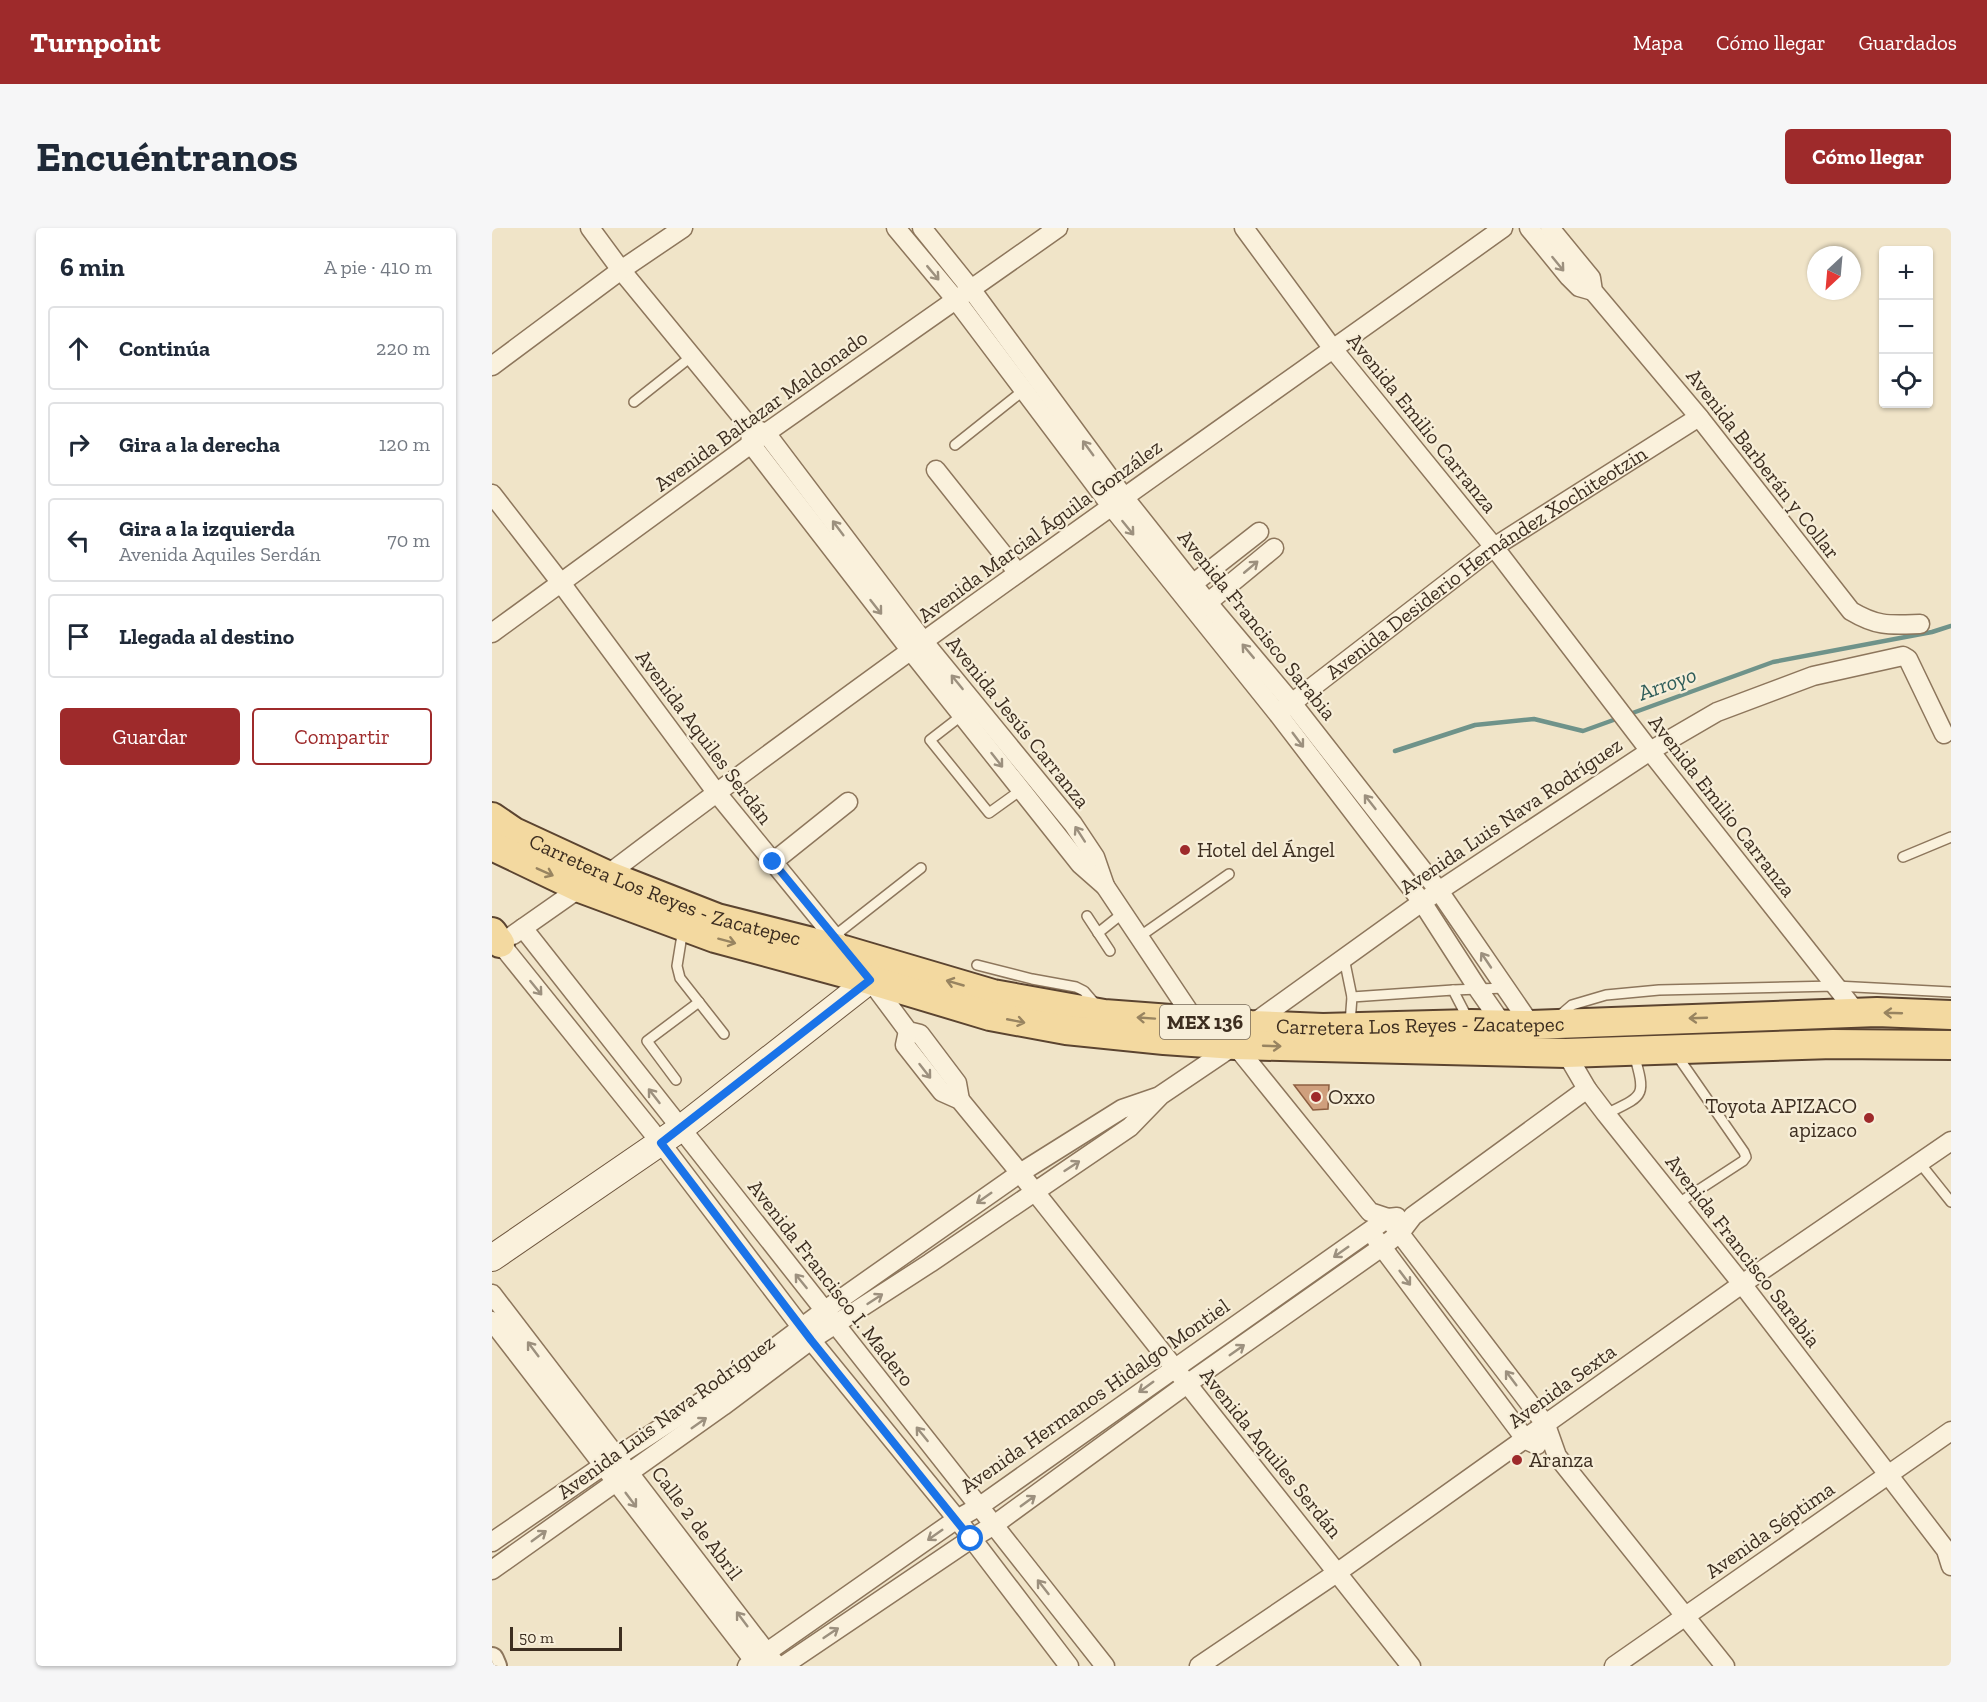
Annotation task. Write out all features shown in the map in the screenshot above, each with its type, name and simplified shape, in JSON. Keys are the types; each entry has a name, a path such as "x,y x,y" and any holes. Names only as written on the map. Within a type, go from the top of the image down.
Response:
{"main road":[{"name":"Carretera Los Reyes - Zacatepec","path":"492,817 514,832 607,875 717,918 839,944 993,994 1104,1014 1196,1022 1243,1035 1566,1053 1833,1044 1951,1045"},
{"name":"Carretera Los Reyes - Zacatepec","path":"492,846 580,888 715,938 870,980 990,1016 1066,1030 1164,1040 1350,1027 1541,1024 1857,1013 1951,1015"},
{"path":"492,1258 670,1136 870,980"}],"street":[{"name":"Avenida Jesús Carranza","path":"590,228 621,270 756,435 917,646 1073,824 1095,857 1105,886 1196,1022"},
{"path":"492,366 621,270 683,228"},
{"name":"Avenida Francisco Sarabia","path":"896,228 956,300 1024,390 1118,502 1202,608 1439,891 1505,988 1541,1024"},
{"name":"Avenida Francisco Sarabia","path":"922,228 971,289 1118,502"},
{"name":"Avenida Baltazar Maldonado","path":"492,633 756,435 1058,228"},
{"name":"Avenida Emilio Carranza","path":"1244,228 1333,349 1494,547 1650,751 1857,1013"},
{"name":"Avenida Marcial Águila González","path":"607,875 716,792 1018,573 1503,228"},
{"name":"Avenida Barberán y Collar","path":"1529,228 1579,287 1593,291"},
{"name":"Avenida Barberán y Collar","path":"1550,228 1591,278 1593,291 1698,417 1851,611 1868,621 1885,625 1920,624"},
{"name":"Avenida Desiderio Hernández Xochiteotzin","path":"1285,708 1494,547 1698,417"},
{"path":"936,470 1018,573"},
{"name":"Avenida Aquiles Serdán","path":"492,494 716,792 870,980 908,1031 920,1034 957,1083 960,1100 1411,1666"},
{"path":"1187,589 1256,529 1280,555 1202,608"},
{"name":"Avenida Jesús Carranza","path":"917,646 961,716 1080,864 1105,886"},
{"name":"Avenida Luis Nava Rodríguez","path":"830,1317 930,1263 1130,1127 1161,1095 1422,902 1650,751 1717,712 1813,676 1903,656 1908,659 1944,734"},
{"name":"Avenida Francisco Sarabia","path":"1285,708 1422,902 1503,1025"},
{"path":"773,862 848,802"},
{"path":"501,938 580,888"},
{"name":"Avenida Francisco I. Madero","path":"501,938 609,1038 744,1251 957,1520 1069,1666"},
{"name":"Avenida Francisco I. Madero","path":"501,938 588,1053 764,1234 1105,1666"},
{"path":"1243,1035 1370,1212 1370,1231 1526,1440 1557,1456"},
{"path":"588,1053 609,1038"},
{"name":"Avenida Francisco Sarabia","path":"1566,1053 1587,1089 1606,1114 1742,1284 1949,1554"},
{"name":"Avenida Hermanos Hidalgo Montiel","path":"783,1666 994,1525 1187,1384 1332,1283 1400,1233 1413,1216 1587,1089"},
{"name":"Avenida Luis Nava Rodríguez","path":"492,1570 623,1476 718,1400 830,1317 916,1245 1020,1173 1122,1109 1161,1095"},
{"name":"Avenida Sexta","path":"1198,1666 1338,1572 1742,1284 1919,1162 1947,1150"},
{"path":"1370,1212 1388,1218 1413,1216"},
{"path":"1388,1218 1546,1425 1557,1456 1725,1666"},
{"name":"Avenida Hermanos Hidalgo Montiel","path":"761,1662 868,1582 980,1506 1388,1218"},
{"path":"744,1251 764,1234"},
{"path":"916,1245 930,1263"},
{"path":"1320,1266 1332,1283"},
{"name":"Calle 2 de Abril","path":"492,1294 542,1374"},
{"path":"1269,1302 1279,1320"},
{"name":"Calle 2 de Abril","path":"492,1321 542,1374 579,1420 672,1540 761,1662"},
{"name":"Avenida Luis Nava Rodríguez","path":"492,1542 610,1461 718,1400"},
{"path":"1114,1410 1128,1428"},
{"path":"881,1426 904,1411"},
{"name":"Avenida Séptima","path":"1614,1666 1951,1431"},
{"path":"1069,1442 1084,1459"},
{"path":"868,1582 881,1599"},
{"path":"1044,1634 1066,1616"},
{"path":"492,1659 495,1666"}],"lane":[{"path":"634,402 692,356"},
{"path":"955,445 1024,390"},
{"path":"961,716 930,740 989,813 1021,790"},
{"path":"1903,857 1951,837"},
{"path":"839,944 921,868"},
{"path":"1139,937 1229,874"},
{"path":"1098,933 1123,913"},
{"path":"1086,916 1110,951"},
{"path":"683,926 677,966 680,978 724,1034"},
{"path":"1344,958 1352,997 1350,1027"},
{"path":"976,965 1032,980 1076,987 1084,991 1104,1014"},
{"path":"1541,1024 1572,1005 1606,995 1659,990 1836,986 1951,992"},
{"path":"1352,997 1505,988"},
{"path":"1453,990 1471,1024"},
{"path":"676,1080 647,1041 699,1002"},
{"path":"1673,1049 1746,1157 1677,1204"},
{"path":"1606,1114 1636,1100 1641,1090 1641,1078 1633,1050"},
{"path":"1919,1162 1951,1202"}],"building":[{"name":"Oxxo","path":"1294,1085 1329,1085 1328,1109 1313,1110"}],"waterway":[{"name":"Arroyo","path":"1627,715 1773,662 1932,632 1951,626"},
{"name":"Arroyo","path":"1395,751 1475,725 1534,719 1583,731 1619,718"}],"place":[{"name":"Hotel del Ángel","path":"1185,850"},
{"name":"Oxxo","path":"1316,1097"},
{"name":"Toyota APIZACO apizaco","path":"1869,1118"},
{"name":"Aranza","path":"1517,1460"}],"route":[{"path":"773,862 870,980 661,1143 811,1340 971,1539"}]}
